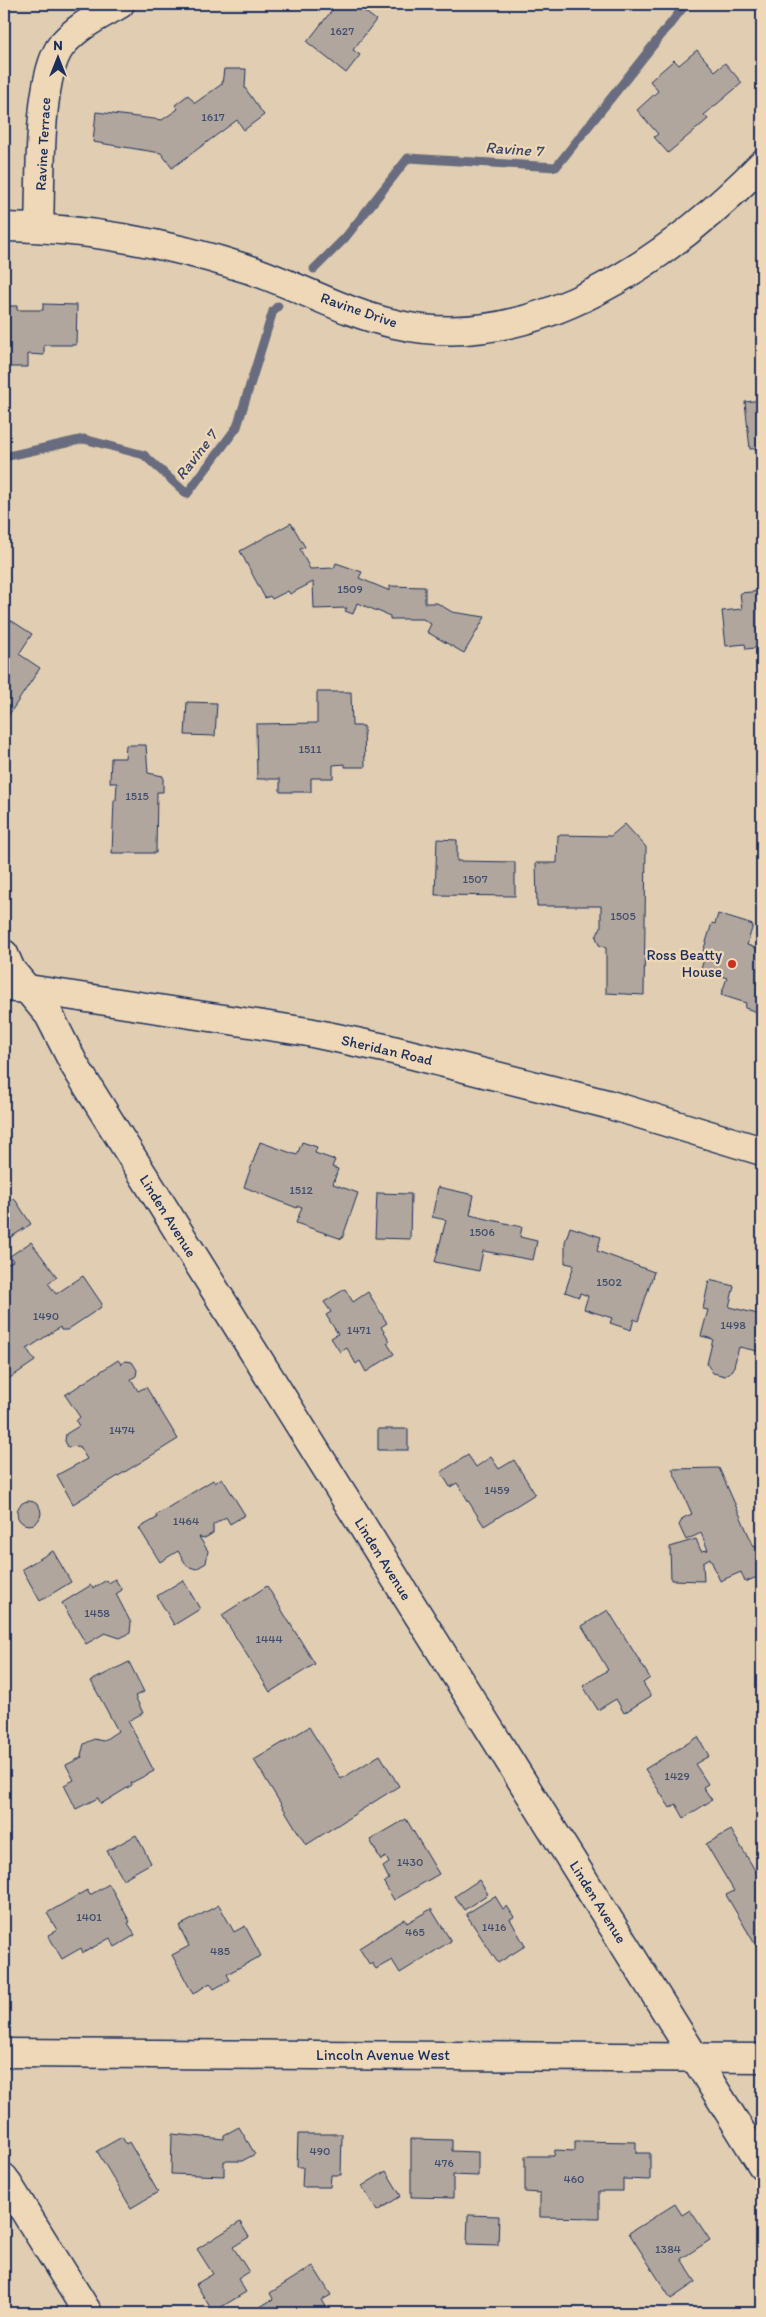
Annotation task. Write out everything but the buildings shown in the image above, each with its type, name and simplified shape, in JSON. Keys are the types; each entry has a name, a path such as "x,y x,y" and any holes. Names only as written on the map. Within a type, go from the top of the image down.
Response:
{"street":[{"name":"Ravine Terrace","path":"39,228 45,92 50,68 61,47 80,27 120,4"},
{"name":"Ravine Drive","path":"4,227 39,228 156,244 229,264 395,324 436,330 482,328 516,322 548,313 613,283 697,225 727,200 762,164"},
{"name":"Linden Avenue","path":"4,954 16,988 49,1016 80,1075 762,2165"},
{"name":"Sheridan Road","path":"16,988 308,1032 389,1049 607,1104 762,1151"},
{"name":"Lincoln Avenue West","path":"4,2053 762,2058"},
{"path":"4,2178 88,2313"}],"waterway":[{"name":"Ravine 7","path":"314,269 345,238 408,158 556,167 686,4"},
{"name":"Ravine 7","path":"4,457 84,439 144,455 187,494 237,427 273,311 278,306"}],"place":[{"name":"Ross Beatty House","path":"732,964"}]}
